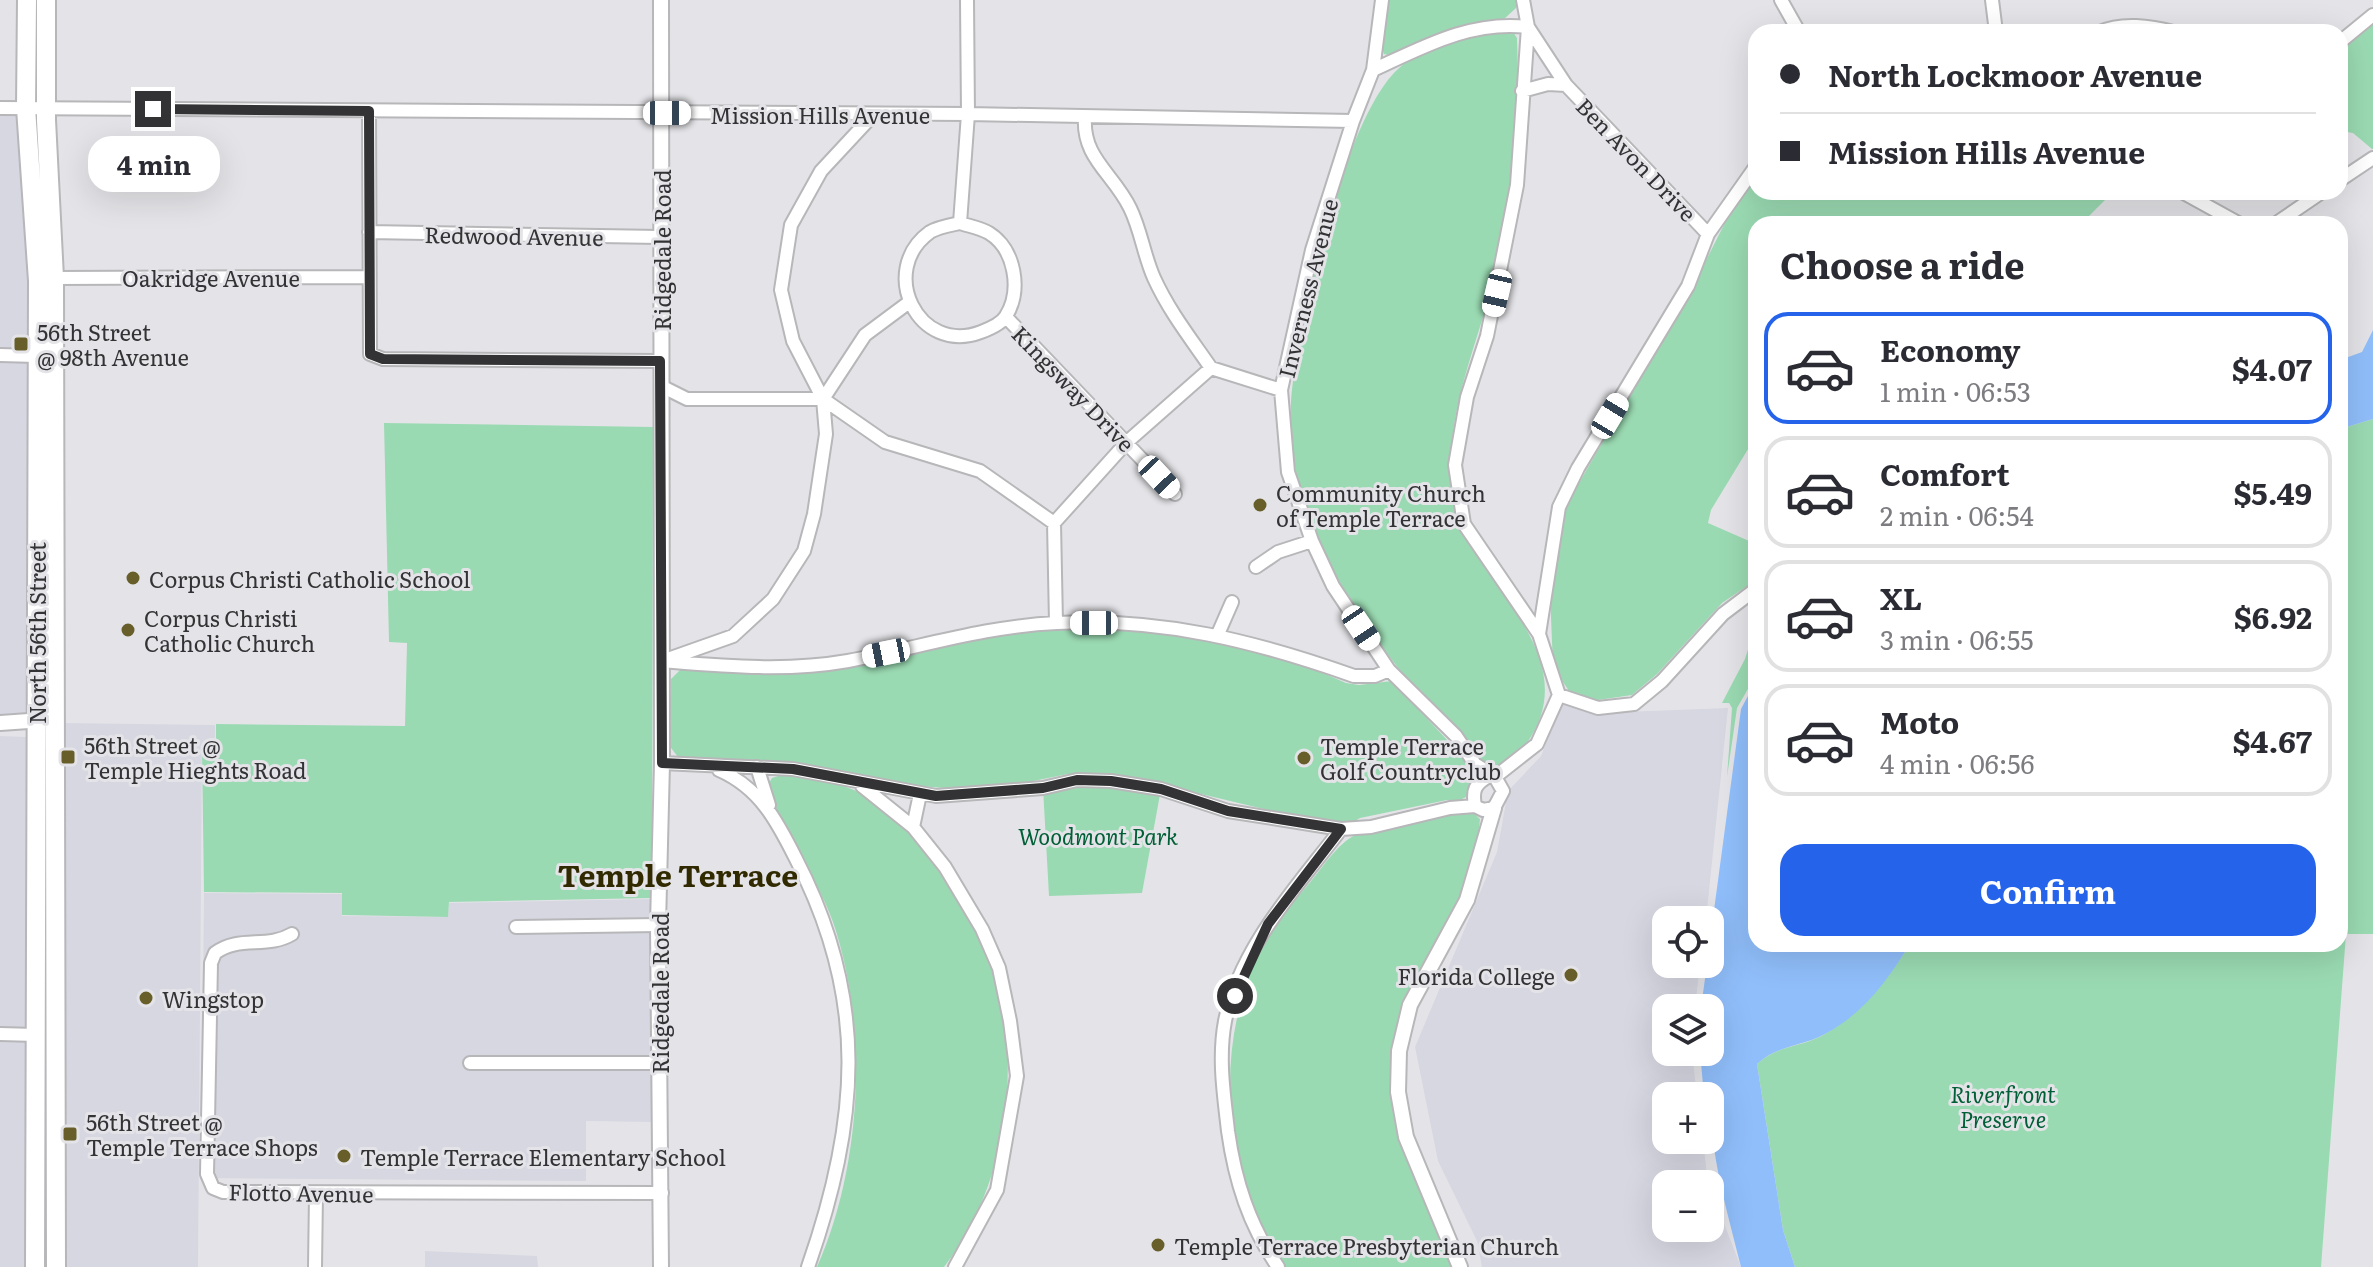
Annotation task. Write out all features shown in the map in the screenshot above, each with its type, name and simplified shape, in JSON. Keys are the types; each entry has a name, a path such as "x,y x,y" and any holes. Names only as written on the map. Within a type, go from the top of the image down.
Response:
{"main road":[{"name":"North 56th Street","path":"27,0 26,108 45,356 45,465 55,635 56,1267"},
{"name":"North 56th Street","path":"45,356 54,278 46,108 46,0"},
{"name":"North 56th Street","path":"35,1267 36,562 45,465"},
{"path":"36,562 46,572 46,615 48,627 55,635"},
{"path":"36,808 43,825 44,883 55,893"},
{"path":"35,954 46,1013 55,1021"},
{"path":"36,1035 41,1036 46,1050 48,1117 55,1133"}],"street":[{"name":"Ridgedale Road","path":"661,0 662,763 658,925 661,1267"},
{"path":"960,223 968,114 967,0"},
{"name":"Inverness Avenue","path":"1382,0 1373,70 1353,121 1312,250 1281,390 1288,472 1312,541 1333,586 1389,670 1456,736 1475,764 1492,776 1503,791"},
{"path":"662,763 793,769 920,794 990,793 1077,780 1111,781 1161,789 1228,811 1341,829 1371,827 1480,800 1503,791 1524,757 1537,744 1559,695 1539,634 1464,524 1455,465 1467,397 1487,336 1517,185 1528,27 1523,0"},
{"path":"1781,0 1794,24"},
{"path":"1992,0 1995,24"},
{"path":"2348,35 2373,15"},
{"path":"1373,70 1444,38 1478,28 1504,24 1528,27"},
{"name":"Ben Avon Drive","path":"1528,27 1566,85 1708,234"},
{"name":"Ben Avon Drive","path":"1522,91 1548,84 1566,85"},
{"name":"Mission Hills Avenue","path":"0,108 968,114 1353,121"},
{"path":"369,111 367,277 370,354 383,359 660,361"},
{"path":"661,661 733,636 773,599 804,551 814,514 826,434 823,399 793,341 781,290 791,225 821,171 874,114"},
{"path":"1085,117 1083,136 1088,150 1131,210 1153,275 1170,309 1211,368 1281,390"},
{"path":"2348,175 2373,158"},
{"path":"1539,634 1559,507 1578,468 1688,286 1708,234 1748,177"},
{"path":"2196,200 2226,216"},
{"path":"2287,216 2310,200"},
{"path":"960,223 989,233 1006,249 1014,271 1014,292 1006,317 989,329 965,338 938,332 908,303 907,263 916,247 932,230 960,223"},
{"name":"Redwood Avenue","path":"369,232 660,237"},
{"name":"Oakridge Avenue","path":"54,278 367,277"},
{"path":"823,399 865,335 908,303"},
{"name":"Kingsway Drive","path":"1006,317 1175,494"},
{"path":"0,355 45,356"},
{"path":"1056,623 1054,523 1127,442 1211,368"},
{"path":"661,386 687,399 823,399 885,442 980,471 1054,523"},
{"path":"1256,567 1278,552 1312,541"},
{"path":"1559,695 1598,708 1634,704 1662,681 1723,614 1748,595"},
{"path":"1218,634 1232,602"},
{"path":"661,661 799,667 845,661 983,631 1056,623 1134,625 1218,634 1354,676 1375,676 1389,670"},
{"path":"0,723 36,723 55,713"},
{"path":"1460,1267 1406,1137 1398,1092 1399,1051 1410,1005 1467,900 1481,862 1484,836 1480,800 1492,776 1524,757"},
{"name":"Inverness Avenue","path":"1475,764 1480,800"},
{"path":"710,766 735,777 770,808"},
{"path":"757,767 770,808 827,923 842,981 848,1031 850,1076 846,1123 825,1218 808,1267"},
{"path":"860,784 913,827 945,867 982,929 999,968 1017,1076 997,1190 955,1267"},
{"path":"913,827 920,794"},
{"path":"1278,1267 1247,1212 1234,1172 1221,1077 1225,1021 1244,970 1268,924 1341,829"},
{"path":"516,927 658,925"},
{"name":"Flotto Avenue","path":"292,934 278,942 235,942 215,953 211,963 207,1174 213,1188 223,1192 316,1194 662,1193"},
{"path":"0,1034 36,1035"},
{"path":"470,1063 660,1063"},
{"path":"315,1267 316,1194"}],"shaded area":[{"path":"0,114 21,114 33,279 31,350 0,349"},
{"path":"0,361 31,362 29,717 0,717"},
{"name":"Florida College","path":"1563,702 1596,713 1728,708 1707,906 1652,906 1652,978 1698,978 1697,994 1652,994 1652,1066 1694,1066 1695,1082 1652,1082 1652,1154 1705,1154 1706,1170 1652,1170 1652,1242 1724,1242 1724,1224 1741,1267 1482,1267 1477,1241 1438,1161 1415,1047 1497,852 1508,791 1541,756"},
{"path":"62,723 215,725 215,747 202,748 198,1267 65,1267"},
{"path":"0,736 26,737 28,1267 0,1267"},
{"path":"204,893 342,894 342,916 448,917 449,903 652,899 653,1122 586,1121 586,1181 201,1178"},
{"path":"425,1251 537,1256 538,1267 425,1267"}],"green space":[{"path":"1387,0 1516,0 1516,8 1503,20 1474,24 1436,36 1393,56 1384,54 1382,48"},
{"path":"2373,23 2373,149 2348,132 2348,43"},
{"path":"1504,30 1513,32 1517,38 1516,127 1511,186 1495,274 1458,406 1451,460 1457,514 1462,529 1528,633 1540,659 1545,687 1541,715 1526,744 1507,766 1490,771 1414,687 1347,595 1329,562 1302,497 1292,450 1290,418 1302,326 1326,227 1341,178 1377,96 1397,70 1420,53 1447,42"},
{"path":"1748,186 1748,200 2105,200 2089,216 1748,216 1748,449 1711,510 1708,523 1748,540 1748,585 1722,603 1657,674 1632,695 1598,700 1584,698 1569,691 1553,667 1550,592 1564,509 1694,284 1735,203"},
{"name":"Riverfront Preserve","path":"2373,419 2373,934 2348,934 2348,427"},
{"path":"384,423 653,427 652,898 449,902 448,917 342,915 342,893 204,892 202,748 216,747 216,724 405,726 407,643 389,642"},
{"path":"1053,628 1129,631 1202,639 1274,656 1346,683 1359,685 1392,681 1462,756 1474,778 1466,797 1458,801 1447,800 1360,818 1350,824 1326,824 1130,777 1068,774 1004,787 957,789 907,785 807,766 678,757 668,744 671,679 681,669 733,672"},
{"path":"1748,649 1748,689 1737,708 1727,777 1732,708 1729,703 1722,703"},
{"path":"784,774 841,785 885,808 904,824 938,865 974,924 985,944 998,984 1008,1068 998,1153 985,1193 967,1232 944,1267 817,1267 844,1185 851,1141 856,1051 852,1006 833,922 818,887 781,820 768,785 772,778"},
{"name":"Woodmont Park","path":"1077,780 1161,789 1142,893 1049,896 1043,788"},
{"path":"1470,810 1480,819 1470,878 1413,990 1395,1039 1391,1066 1392,1094 1401,1139 1452,1267 1285,1267 1264,1230 1248,1191 1237,1150 1231,1108 1230,1066 1246,984 1272,929 1330,857 1350,838 1413,819"},
{"name":"Riverfront Preserve","path":"1905,952 2345,952 2321,1267 1795,1267 1783,1230 1757,1064 1782,1049 1807,1042 1838,1026 1862,1006"}],"water":[{"path":"2373,330 2373,419 2348,427 2348,357 2362,352"},
{"path":"1748,696 1748,952 1905,952 1883,983 1851,1017 1825,1034 1773,1053 1757,1064 1783,1230 1795,1267 1741,1267 1725,1203 1724,1170 1718,1170 1715,1154 1724,1154 1724,1082 1703,1082 1701,1066 1724,1066 1724,994 1703,994 1705,978 1724,978 1724,906 1715,906 1741,709"}],"place":[{"name":"56th Street @ 98th Avenue","path":"21,344"},
{"name":"Community Church of Temple Terrace","path":"1260,505"},
{"name":"Corpus Christi Catholic School","path":"133,578"},
{"name":"Corpus Christi Catholic Church","path":"128,630"},
{"name":"56th Street @ Temple Hieghts Road","path":"68,757"},
{"name":"Temple Terrace Golf Countryclub","path":"1304,758"},
{"name":"Florida College","path":"1571,975"},
{"name":"Wingstop","path":"146,998"},
{"name":"56th Street @ Temple Terrace Shops","path":"70,1134"},
{"name":"Temple Terrace Elementary School","path":"344,1156"},
{"name":"Temple Terrace Presbyterian Church","path":"1158,1245"}],"district":[{"name":"Temple Terrace","path":"678,874"}],"route":[{"path":"153,109 369,111 367,340 370,354 383,359 660,361 662,763 793,769 936,796 1043,788 1077,780 1111,781 1161,789 1228,811 1341,829 1268,924 1244,970 1235,996"}]}
